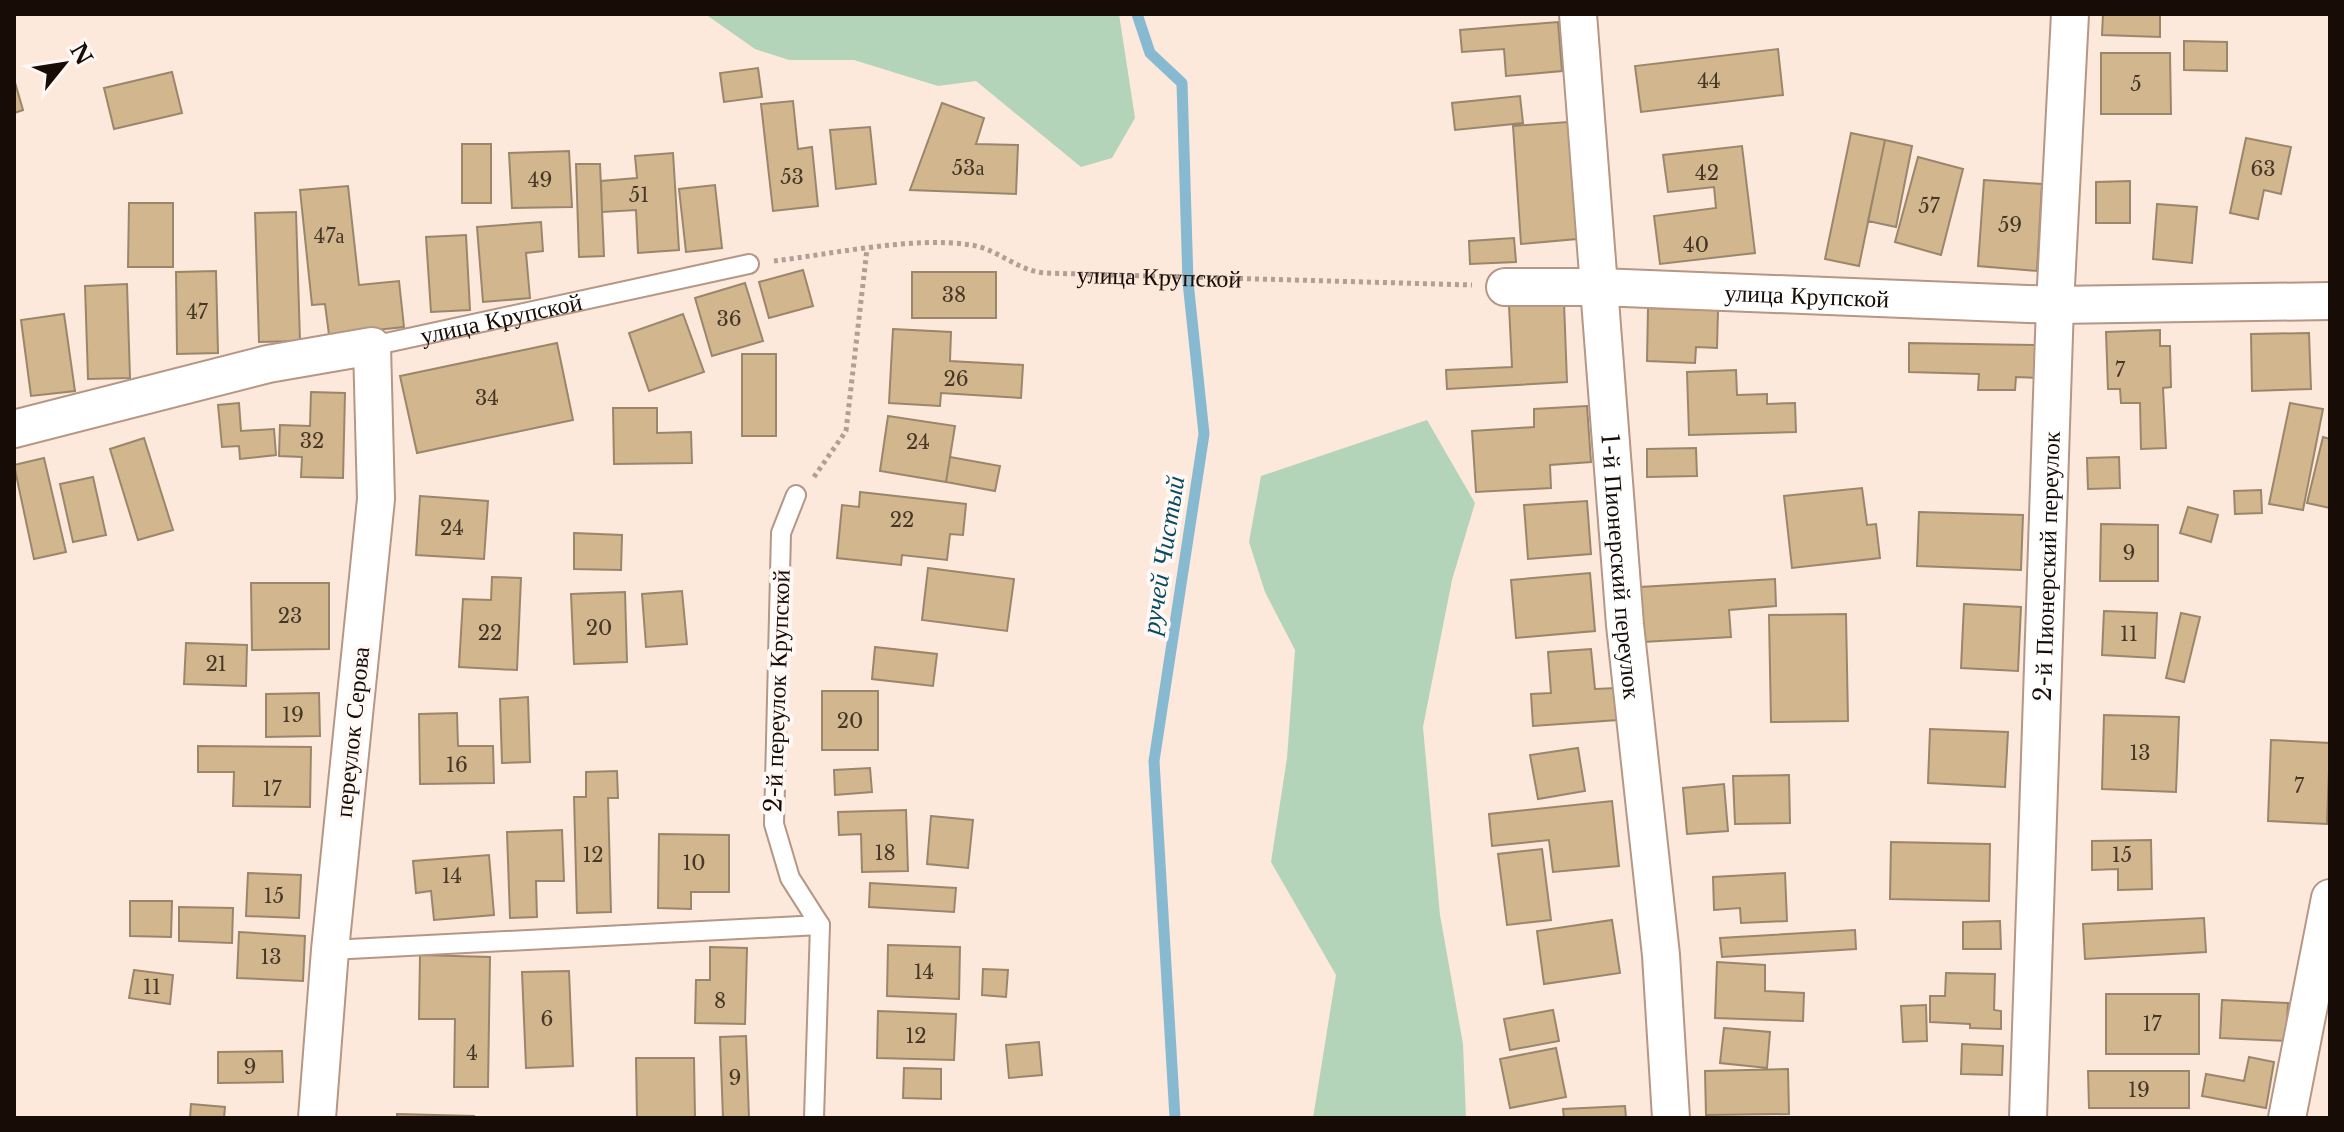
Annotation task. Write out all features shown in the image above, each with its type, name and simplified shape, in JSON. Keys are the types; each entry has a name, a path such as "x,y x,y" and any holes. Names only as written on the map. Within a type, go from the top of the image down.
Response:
{"street":[{"name":"1-й Пионерский переулок","path":"1578,14 1625,625 1659,940 1671,1118"},
{"name":"2-й Пионерский переулок","path":"2028,1118 2055,305 2070,14"},
{"name":"улица Крупской","path":"1505,287 1599,287 2055,305 2330,301"},
{"name":"улица Крупской","path":"14,429 268,364 372,346"},
{"name":"переулок Серова","path":"317,1118 330,950 376,499 372,346"},
{"path":"2287,1118 2330,898"}],"lane":[{"name":"улица Крупской","path":"372,346 749,264"},
{"name":"2-й переулок Крупской","path":"796,495 781,533 774,824 790,878 820,925"},
{"path":"330,950 820,925 814,1118"}],"path":[{"name":"улица Крупской","path":"749,264 867,249 966,244 985,247 1029,272 1505,287"},
{"path":"796,495 824,467 846,431 867,249"}],"green space":[{"path":"705,14 1119,14 1135,118 1112,158 1081,167 976,81 938,86 854,60 789,60 755,49"},
{"path":"1427,420 1475,503 1452,580 1423,727 1440,915 1463,1044 1466,1118 1313,1118 1336,975 1271,862 1287,758 1295,650 1265,592 1249,542 1261,476"}],"building":[{"path":"2103,14 2160,14 2160,37 2102,35"},
{"path":"1558,22 1562,71 1506,76 1504,49 1462,52 1460,30"},
{"path":"2184,41 2227,42 2227,71 2184,70"},
{"path":"1778,49 1783,95 1641,112 1635,66"},
{"path":"2101,53 2170,53 2171,114 2101,114"},
{"path":"758,68 762,97 724,102 720,73"},
{"path":"172,72 182,113 114,129 104,88"},
{"path":"14,79 23,110 14,113"},
{"path":"1520,96 1523,123 1455,130 1452,103"},
{"path":"793,101 798,149 812,147 818,206 773,211 761,104"},
{"path":"942,103 984,118 976,144 1018,145 1016,194 910,190"},
{"path":"1568,122 1577,239 1521,244 1513,126"},
{"path":"870,127 876,184 836,189 830,130"},
{"path":"1851,133 1885,140 1859,266 1825,259"},
{"path":"2246,138 2291,147 2281,194 2264,190 2258,219 2230,213"},
{"path":"1885,140 1912,146 1896,227 1868,221"},
{"path":"462,144 491,144 491,203 462,203"},
{"path":"1742,146 1755,253 1660,264 1654,216 1716,208 1714,187 1668,192 1663,155"},
{"path":"569,151 572,207 512,208 509,153"},
{"path":"673,153 679,250 638,253 636,210 602,212 601,181 637,178 635,156"},
{"path":"1918,157 1963,169 1941,255 1895,242"},
{"path":"576,164 600,164 604,256 579,257"},
{"path":"1984,180 2042,184 2037,271 1978,266"},
{"path":"2130,181 2130,223 2096,223 2096,182"},
{"path":"715,185 722,248 686,252 679,189"},
{"path":"348,186 359,285 399,281 404,327 329,335 325,304 312,305 300,190"},
{"path":"129,203 173,203 173,267 128,267"},
{"path":"2157,204 2197,207 2192,263 2153,259"},
{"path":"296,212 300,341 259,342 255,213"},
{"path":"541,222 543,251 526,253 530,298 483,302 477,227"},
{"path":"466,235 470,310 431,312 426,237"},
{"path":"1514,238 1516,262 1470,264 1469,241"},
{"path":"803,270 813,306 769,318 759,282"},
{"path":"216,271 218,353 177,354 176,272"},
{"path":"912,272 996,272 996,318 912,318"},
{"path":"745,283 763,341 712,356 695,298"},
{"path":"127,284 130,378 88,379 85,286"},
{"path":"1564,303 1567,382 1447,389 1446,370 1512,367 1509,306"},
{"path":"1648,308 1718,310 1717,348 1696,347 1695,363 1647,361"},
{"path":"64,314 75,391 31,396 21,320"},
{"path":"683,314 704,372 649,391 629,333"},
{"path":"893,329 951,332 950,361 1023,365 1021,398 941,393 940,406 889,403"},
{"path":"2160,330 2160,346 2170,346 2171,387 2163,388 2166,448 2141,449 2140,403 2121,403 2120,389 2108,389 2106,332"},
{"path":"2309,333 2311,389 2252,391 2251,334"},
{"path":"557,343 573,420 417,453 400,376"},
{"path":"1909,343 2038,345 2037,378 2016,377 2015,390 1978,390 1979,374 1909,372"},
{"path":"742,354 776,354 776,436 742,436"},
{"path":"1736,370 1737,395 1767,394 1767,404 1795,403 1796,432 1689,435 1687,372"},
{"path":"311,392 345,393 343,478 301,477 302,457 279,456 280,425 310,426"},
{"path":"239,403 241,431 274,429 276,455 240,459 239,446 222,447 218,405"},
{"path":"2290,403 2323,409 2303,510 2269,504"},
{"path":"1587,406 1591,462 1550,465 1551,488 1476,492 1472,431 1534,427 1534,409"},
{"path":"613,408 657,408 657,433 691,432 692,463 614,464"},
{"path":"888,416 955,426 946,482 880,471"},
{"path":"2323,437 2330,439 2330,508 2307,503"},
{"path":"144,438 173,530 138,540 110,449"},
{"path":"1696,448 1697,476 1647,477 1647,449"},
{"path":"950,457 1000,466 995,491 946,482"},
{"path":"2119,457 2120,488 2088,489 2087,458"},
{"path":"44,458 66,552 34,559 14,465"},
{"path":"93,477 106,535 73,542 60,484"},
{"path":"1862,488 1867,525 1876,524 1880,558 1792,568 1784,496"},
{"path":"2261,490 2262,513 2235,514 2234,491"},
{"path":"860,492 966,504 963,535 950,534 947,560 902,555 901,565 837,558 842,505 859,507"},
{"path":"420,496 488,501 484,559 416,555"},
{"path":"1587,501 1591,554 1528,559 1524,505"},
{"path":"2188,507 2218,515 2211,542 2180,533"},
{"path":"1919,512 2023,515 2021,570 1917,566"},
{"path":"2101,524 2158,525 2158,581 2100,581"},
{"path":"574,533 622,535 621,570 574,569"},
{"path":"928,568 1014,579 1007,631 922,620"},
{"path":"1590,573 1595,631 1516,638 1511,580"},
{"path":"492,577 521,578 517,670 459,667 463,599 491,600"},
{"path":"1775,579 1776,606 1729,610 1731,637 1643,642 1640,587"},
{"path":"251,583 329,583 329,649 252,650"},
{"path":"682,591 687,644 646,647 642,594"},
{"path":"625,592 627,662 574,664 571,594"},
{"path":"1964,604 2021,607 2018,671 1961,668"},
{"path":"2104,611 2157,613 2155,658 2102,655"},
{"path":"2181,613 2200,617 2184,682 2166,678"},
{"path":"1846,614 1848,721 1771,722 1769,615"},
{"path":"186,643 247,645 246,686 184,684"},
{"path":"875,647 937,654 933,686 872,679"},
{"path":"1591,649 1595,689 1616,688 1618,720 1533,726 1531,694 1551,693 1548,652"},
{"path":"822,691 878,691 878,750 822,750"},
{"path":"319,693 320,736 266,737 266,694"},
{"path":"528,697 530,762 502,763 500,699"},
{"path":"457,713 458,746 493,746 494,783 420,784 419,714"},
{"path":"2104,715 2179,717 2176,792 2102,789"},
{"path":"1930,729 2008,732 2005,787 1928,783"},
{"path":"2271,740 2330,743 2327,824 2268,821"},
{"path":"198,746 311,747 310,807 233,806 234,772 198,772"},
{"path":"1578,748 1585,791 1538,799 1530,755"},
{"path":"870,768 872,792 835,795 834,770"},
{"path":"617,771 618,798 608,798 611,912 577,913 574,797 586,797 586,772"},
{"path":"1789,775 1790,823 1735,824 1733,776"},
{"path":"1724,784 1728,831 1687,834 1683,788"},
{"path":"1612,801 1619,866 1553,872 1549,840 1492,846 1489,814"},
{"path":"906,810 908,871 862,872 861,834 839,835 838,812"},
{"path":"931,816 973,820 968,868 927,864"},
{"path":"562,830 564,881 536,881 537,917 510,918 507,832"},
{"path":"659,834 729,835 729,892 691,892 691,909 658,908"},
{"path":"2151,840 2152,889 2118,890 2118,869 2092,870 2092,841"},
{"path":"1891,842 1990,844 1989,901 1890,899"},
{"path":"1542,849 1551,920 1507,925 1498,854"},
{"path":"489,855 494,915 434,920 431,891 416,893 413,861"},
{"path":"248,873 301,875 299,918 246,916"},
{"path":"1785,873 1787,921 1741,923 1740,908 1714,910 1713,877"},
{"path":"870,883 956,888 954,912 869,907"},
{"path":"130,901 172,901 171,937 130,936"},
{"path":"179,907 233,908 232,943 179,941"},
{"path":"2204,918 2206,952 2085,959 2083,924"},
{"path":"1612,920 1620,973 1544,984 1537,931"},
{"path":"2000,921 2001,949 1963,949 1963,922"},
{"path":"1855,930 1856,949 1722,957 1720,938"},
{"path":"239,932 305,936 303,981 237,978"},
{"path":"888,945 960,947 959,999 887,996"},
{"path":"710,947 747,948 745,1024 695,1023 696,980 710,980"},
{"path":"420,955 490,957 488,1087 454,1087 455,1019 419,1019"},
{"path":"1717,962 1765,965 1765,991 1804,993 1803,1021 1715,1018"},
{"path":"983,969 1008,970 1006,997 982,995"},
{"path":"134,970 173,975 170,1004 129,998"},
{"path":"569,971 573,1066 526,1068 522,972"},
{"path":"1946,973 1995,974 1994,1010 2001,1011 2001,1029 1930,1022 1930,996 1945,996"},
{"path":"2106,994 2199,994 2199,1054 2106,1054"},
{"path":"2222,1000 2288,1003 2286,1041 2220,1038"},
{"path":"1926,1005 1927,1041 1903,1042 1901,1006"},
{"path":"1553,1010 1559,1041 1510,1050 1504,1019"},
{"path":"878,1011 956,1014 954,1060 877,1058"},
{"path":"1724,1028 1770,1032 1767,1068 1720,1063"},
{"path":"746,1036 749,1118 723,1118 720,1037"},
{"path":"1039,1042 1042,1075 1009,1078 1006,1045"},
{"path":"1962,1044 2003,1046 2002,1075 1961,1074"},
{"path":"1556,1048 1566,1097 1510,1108 1500,1059"},
{"path":"282,1051 283,1082 218,1083 218,1052"},
{"path":"2249,1057 2274,1062 2266,1108 2202,1096 2206,1074 2244,1081"},
{"path":"636,1058 694,1058 695,1118 637,1118"},
{"path":"904,1068 941,1069 941,1099 903,1098"},
{"path":"1788,1069 1789,1114 1706,1115 1705,1071"},
{"path":"2088,1071 2189,1071 2189,1108 2089,1108"},
{"path":"191,1104 225,1107 224,1118 190,1118"},
{"path":"1625,1106 1626,1118 1564,1118 1563,1109"},
{"path":"397,1114 474,1116 474,1118 397,1118"}],"waterway":[{"name":"ручей Чистый","path":"1137,14 1150,53 1182,83 1188,282 1204,434 1154,761 1175,1118"}]}
